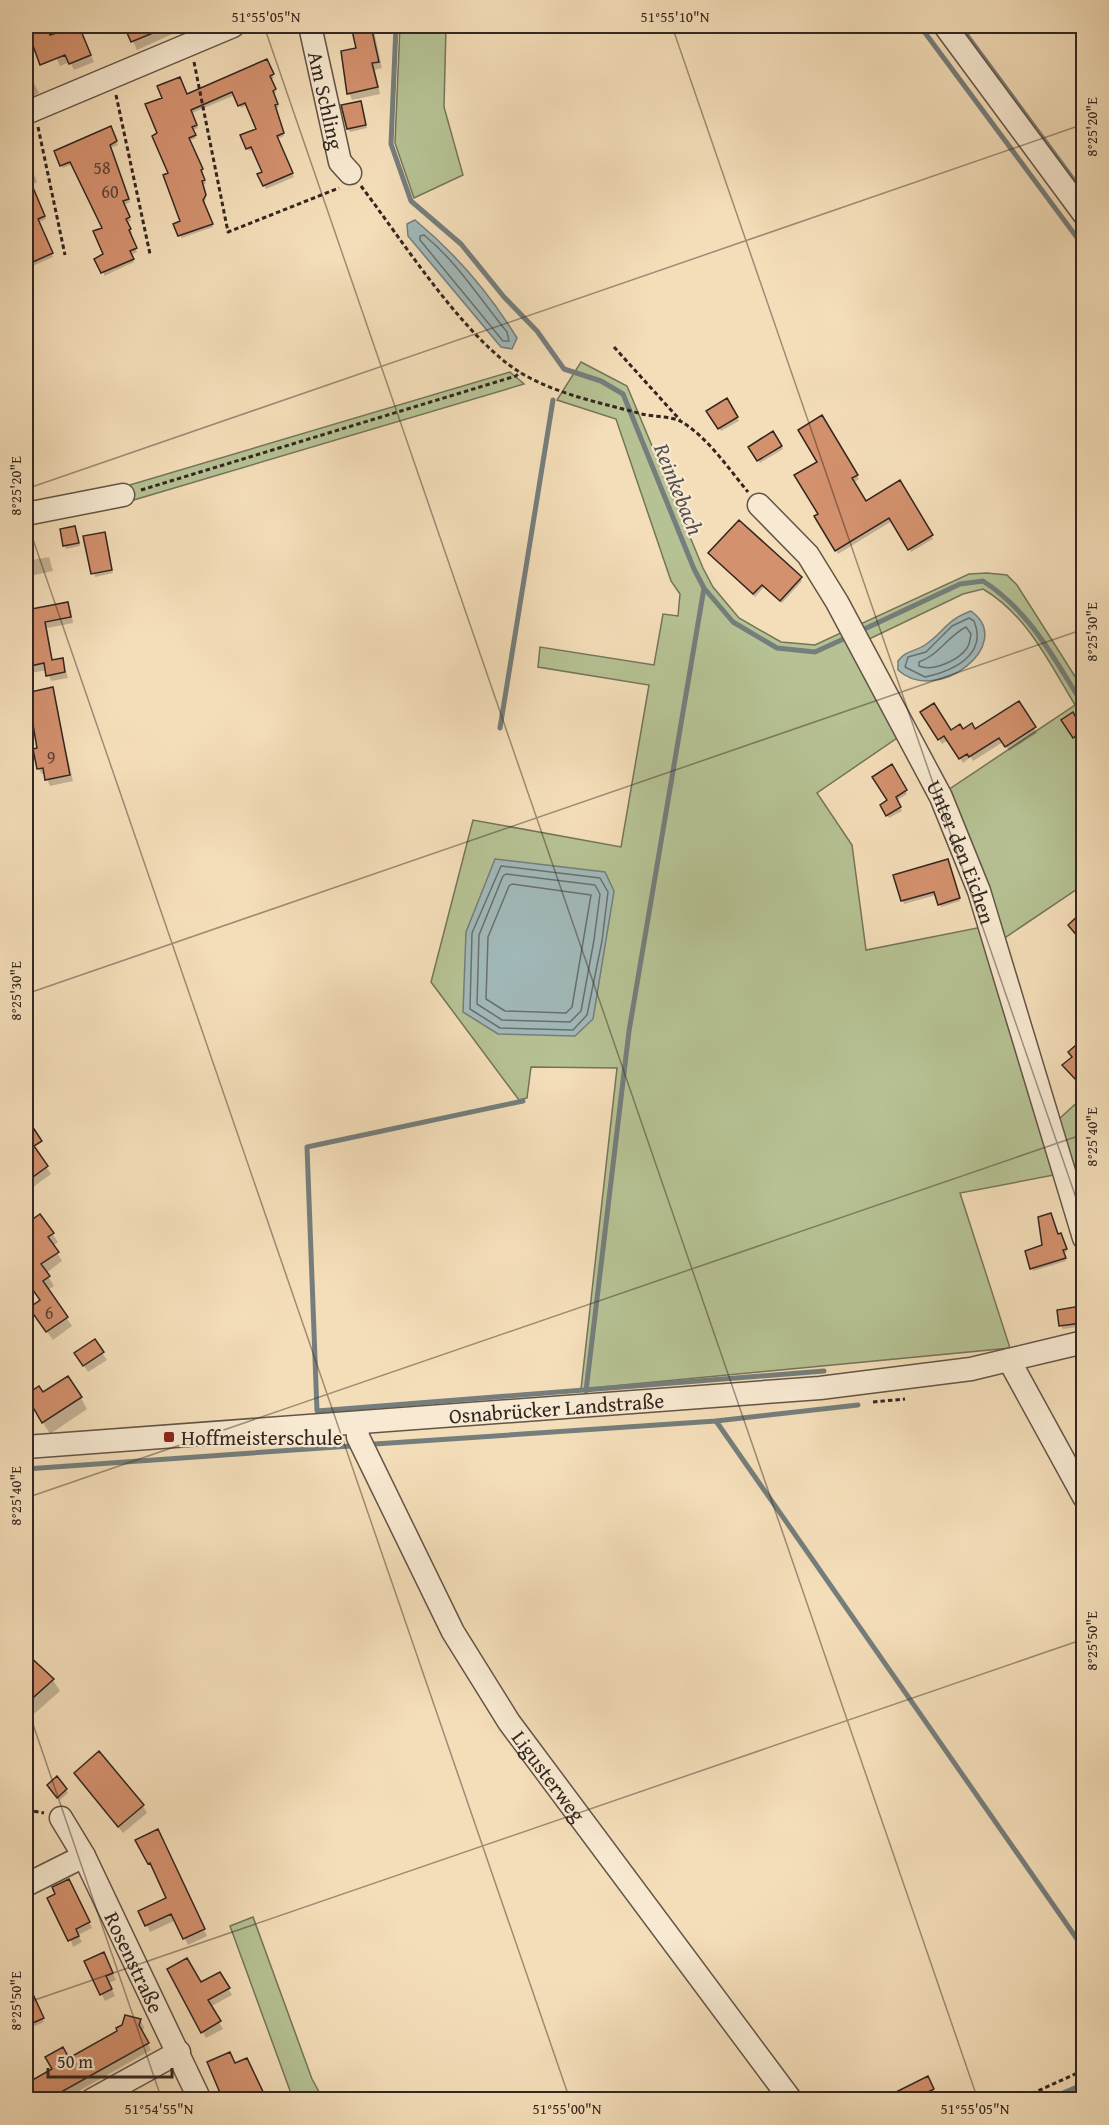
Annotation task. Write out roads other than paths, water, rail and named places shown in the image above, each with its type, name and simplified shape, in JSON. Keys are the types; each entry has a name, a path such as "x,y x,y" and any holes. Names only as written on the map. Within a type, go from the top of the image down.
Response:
{"street":[{"path":"30,111 233,26"},
{"name":"Am Schling","path":"309,26 340,162 350,173"},
{"path":"945,26 1083,214"},
{"path":"26,514 123,495"},
{"name":"Unter den Eichen","path":"759,505 808,555 847,621 941,797 979,891 1083,1238"},
{"name":"Osnabrücker Landstraße","path":"26,1447 820,1388 934,1375 1083,1342"},
{"path":"1009,1360 1083,1497"},
{"name":"Ligusterweg","path":"357,1423 358,1437 471,1665 516,1731 790,2100"},
{"name":"Rosenstraße","path":"60,1818 84,1856 200,2100"},
{"path":"26,1885 84,1856"},
{"path":"92,2100 179,2052"}],"water":[{"path":"415,220 458,260 495,306 517,338 512,349 501,347 408,236 407,224"},
{"path":"971,611 983,624 984,639 978,654 966,666 950,676 932,681 914,679 898,670 898,661 904,655 925,645 950,622"},
{"path":"495,859 605,872 614,891 593,1019 575,1036 498,1034 463,1012 466,932"}],"waterway":[{"name":"Reinkebach","path":"396,26 391,144 411,201 461,244 504,297 537,331 564,369 601,381 623,394 694,569 704,588 733,622 777,648 815,652 850,636"},
{"path":"920,26 1084,247"},
{"path":"960,26 1084,194"},
{"path":"500,728 553,400"},
{"name":"Reinkebach","path":"858,632 960,584 983,581 1000,593 1028,622 1052,654 1084,706"},
{"path":"586,1391 629,1031 704,588"},
{"path":"523,1101 307,1147 317,1411 824,1371"},
{"path":"375,1444 716,1421 858,1405"},
{"path":"716,1421 1084,1949"},
{"path":"26,1469 351,1446 355,1449"},
{"path":"1047,2100 1084,2084"}],"place":[{"name":"Hoffmeisterschule","path":"169,1437"}]}
